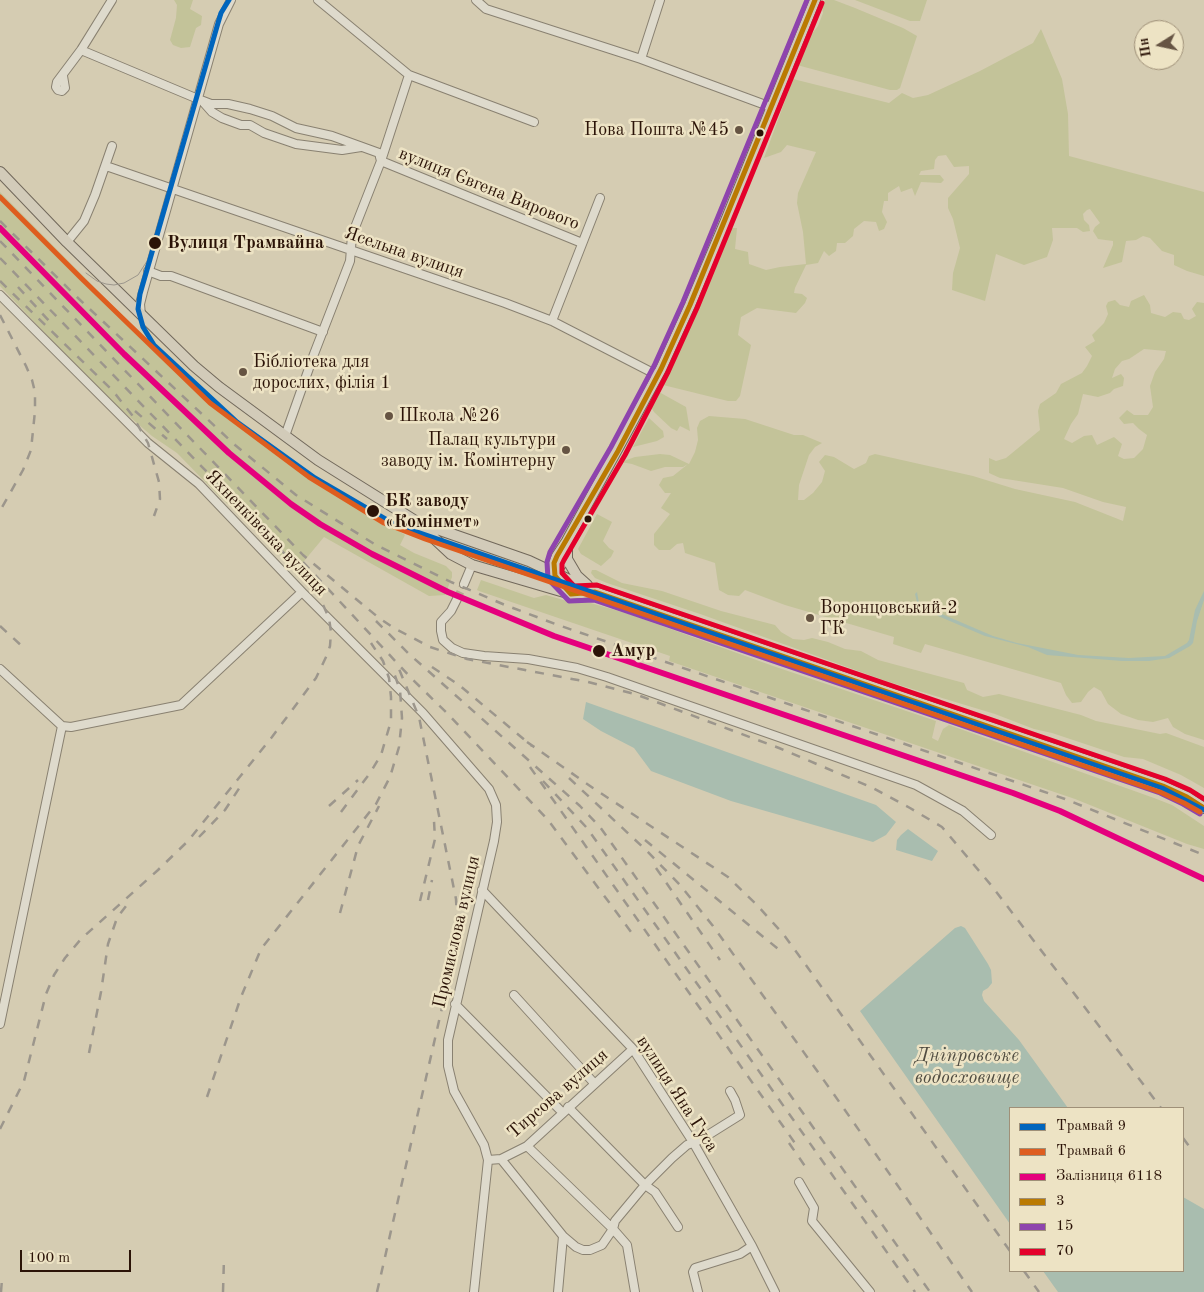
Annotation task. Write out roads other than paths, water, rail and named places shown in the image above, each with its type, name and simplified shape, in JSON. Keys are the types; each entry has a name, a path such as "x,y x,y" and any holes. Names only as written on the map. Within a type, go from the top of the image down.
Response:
{"main road":[{"path":"527,582 538,580 554,573 562,563 567,545 657,376 690,305 816,0"},
{"path":"0,172 141,315 194,366 219,387 341,476 417,522 529,561 595,592 1177,792 1204,808"},
{"path":"417,522 446,550 472,565 571,594 595,592"},
{"path":"567,545 557,556 554,563 554,573 558,581 571,594"},
{"path":"567,545 567,559 571,567 581,580 595,592"},
{"path":"529,561 542,561 557,556"}],"street":[{"path":"63,76 112,0"},
{"path":"141,315 141,299 148,271 199,100 219,24 231,0"},
{"path":"318,0 409,75 534,122"},
{"path":"476,0 486,9 641,59 772,107"},
{"path":"641,59 660,0"},
{"name":"вулиця Євгена Вирового","path":"81,50 199,100 211,104 228,104 250,109 272,116 296,128 332,136 379,153 381,161 582,243"},
{"path":"285,436 350,261 352,235 381,161 409,75"},
{"name":"вулиця Євгена Вирового","path":"199,100 222,118 241,125 250,125 264,133 296,144 342,150 361,147"},
{"path":"67,242 84,221 112,146"},
{"name":"Ясельна вулиця","path":"106,166 505,303 552,321 657,376"},
{"path":"552,321 600,198"},
{"path":"148,271 161,276 171,276 323,332"},
{"name":"Яхненківська вулиця","path":"0,295 148,443 199,484 302,592 423,713 489,789 496,805"},
{"path":"464,584 472,565"},
{"path":"0,668 62,726 71,727 181,705 302,592"},
{"path":"457,599 451,611 441,622 443,640 452,648 484,656 511,657 577,668 607,677 916,785 963,811 991,835"},
{"path":"0,1024 4,978 62,726"},
{"name":"Промислова вулиця","path":"488,1160 484,1145 454,1091 448,1066 448,1040 497,822 496,805"},
{"name":"вулиця Яна Гуса","path":"482,890 633,1049 693,1142 752,1246 775,1292"},
{"path":"514,995 594,1083"},
{"path":"455,1004 565,1110 645,1185 655,1192 678,1227"},
{"name":"Тирсова вулиця","path":"501,1159 527,1146 633,1049"},
{"path":"474,1292 488,1160 501,1159 562,1236 576,1247 590,1250 602,1245 613,1229 615,1221 645,1185 687,1145 700,1140 740,1115 730,1091"},
{"path":"527,1146 613,1229 626,1245 635,1292"},
{"path":"799,1182 814,1208 812,1221 868,1291"},
{"path":"558,1292 562,1236"},
{"path":"698,1292 693,1272 696,1266 740,1254 752,1246"}],"water":[{"path":"1204,591 1204,600 1197,621 1193,643 1169,658 1149,661 1122,661 1047,655 1028,647 985,636 924,610 918,606 915,594 917,592 919,603 923,606 993,636 1017,643 1078,655 1129,658 1165,656 1187,643 1195,610"},
{"path":"586,702 876,805 896,822 886,835 873,842 731,801 651,771 634,748 601,731 583,719"},
{"path":"908,829 938,851 932,861 896,850 897,840"},
{"name":"Дніпровське водосховище","path":"961,926 965,928 991,970 992,983 983,991 984,1001 1019,1040 1067,1107 1009,1107 1009,1223 860,1011 955,928"},
{"path":"1184,1198 1204,1209 1204,1292 1058,1292 1044,1272 1184,1272"}],"tunnel":[{"path":"457,599 464,584"}],"tram line":[{"name":"9","path":"229,0 221,13 218,23 140,294 138,309 143,327 154,345 237,422 315,478 394,524 1162,788 1204,810"},
{"name":"6","path":"0,197 210,403 309,477 384,523 425,539 1160,792 1200,812"},
{"path":"86,273 97,281 106,284 124,283 138,275 151,255"}],"railway":[{"path":"0,221 79,299 235,445 296,495 376,545 451,582 558,625 1065,799 1204,855"},
{"path":"0,241 303,555 379,618 394,628 430,647 467,659 588,682 635,694 779,748 873,788 942,827 991,885 1160,1107"},
{"path":"0,258 266,533"},
{"path":"0,281 113,391 132,415 148,443 159,482 160,499 154,516"},
{"path":"18,287 50,322"},
{"path":"0,315 26,366 35,392 31,450 23,470 0,511"},
{"path":"135,411 167,439"},
{"path":"0,1129 24,1081 46,994 54,975 65,958 81,939 188,841 272,737 316,678 327,655 331,632 329,618 320,598 305,575 261,529"},
{"path":"303,562 412,679 447,713 548,820 634,936"},
{"path":"376,621 408,653 580,806 600,827 930,1292"},
{"path":"0,626 23,647"},
{"path":"341,812 381,755 391,721 389,678 383,661 371,643"},
{"path":"432,667 459,685 532,746"},
{"path":"377,1292 458,938 456,899 419,717 399,669"},
{"path":"207,1097 241,997 261,949 376,804 390,777 399,747 402,718 400,690 394,673"},
{"path":"527,742 728,877 757,905 784,935 1009,1250"},
{"path":"530,767 797,1146"},
{"path":"569,778 647,851 680,885 713,926 972,1292"},
{"path":"329,806 358,780"},
{"path":"543,781 587,828 915,1292"},
{"path":"199,837 225,810 240,787"},
{"path":"340,913 358,846 379,806"},
{"path":"420,901 435,839 434,821"},
{"path":"645,840 783,953"},
{"path":"656,868 720,960"},
{"path":"428,900 432,880"},
{"path":"89,1053 108,944 117,918 126,906"},
{"path":"1184,1139 1189,1146"},
{"path":"789,1143 807,1169"},
{"path":"223,1292 224,1258"},
{"path":"1025,1272 1039,1292"},
{"path":"1,1292 2,1279"}],"rail line":[{"name":"6118","path":"0,228 124,354 229,453 291,504 320,524 372,554 448,592 554,636 1013,793 1060,811 1204,879"}],"place":[{"name":"Нова Пошта №45","path":"739,130"},
{"name":"Вулиця Трамвайна","path":"155,243"},
{"name":"Бiблiотека для дорослих, фiлiя 1","path":"243,372"},
{"name":"Школа №26","path":"389,416"},
{"name":"Палац культури заводу ім. Комінтерну","path":"566,450"},
{"name":"БК заводу «Комінмет»","path":"373,511"},
{"name":"Воронцовський-2 ГК","path":"810,618"},
{"name":"Амур","path":"599,651"}]}
